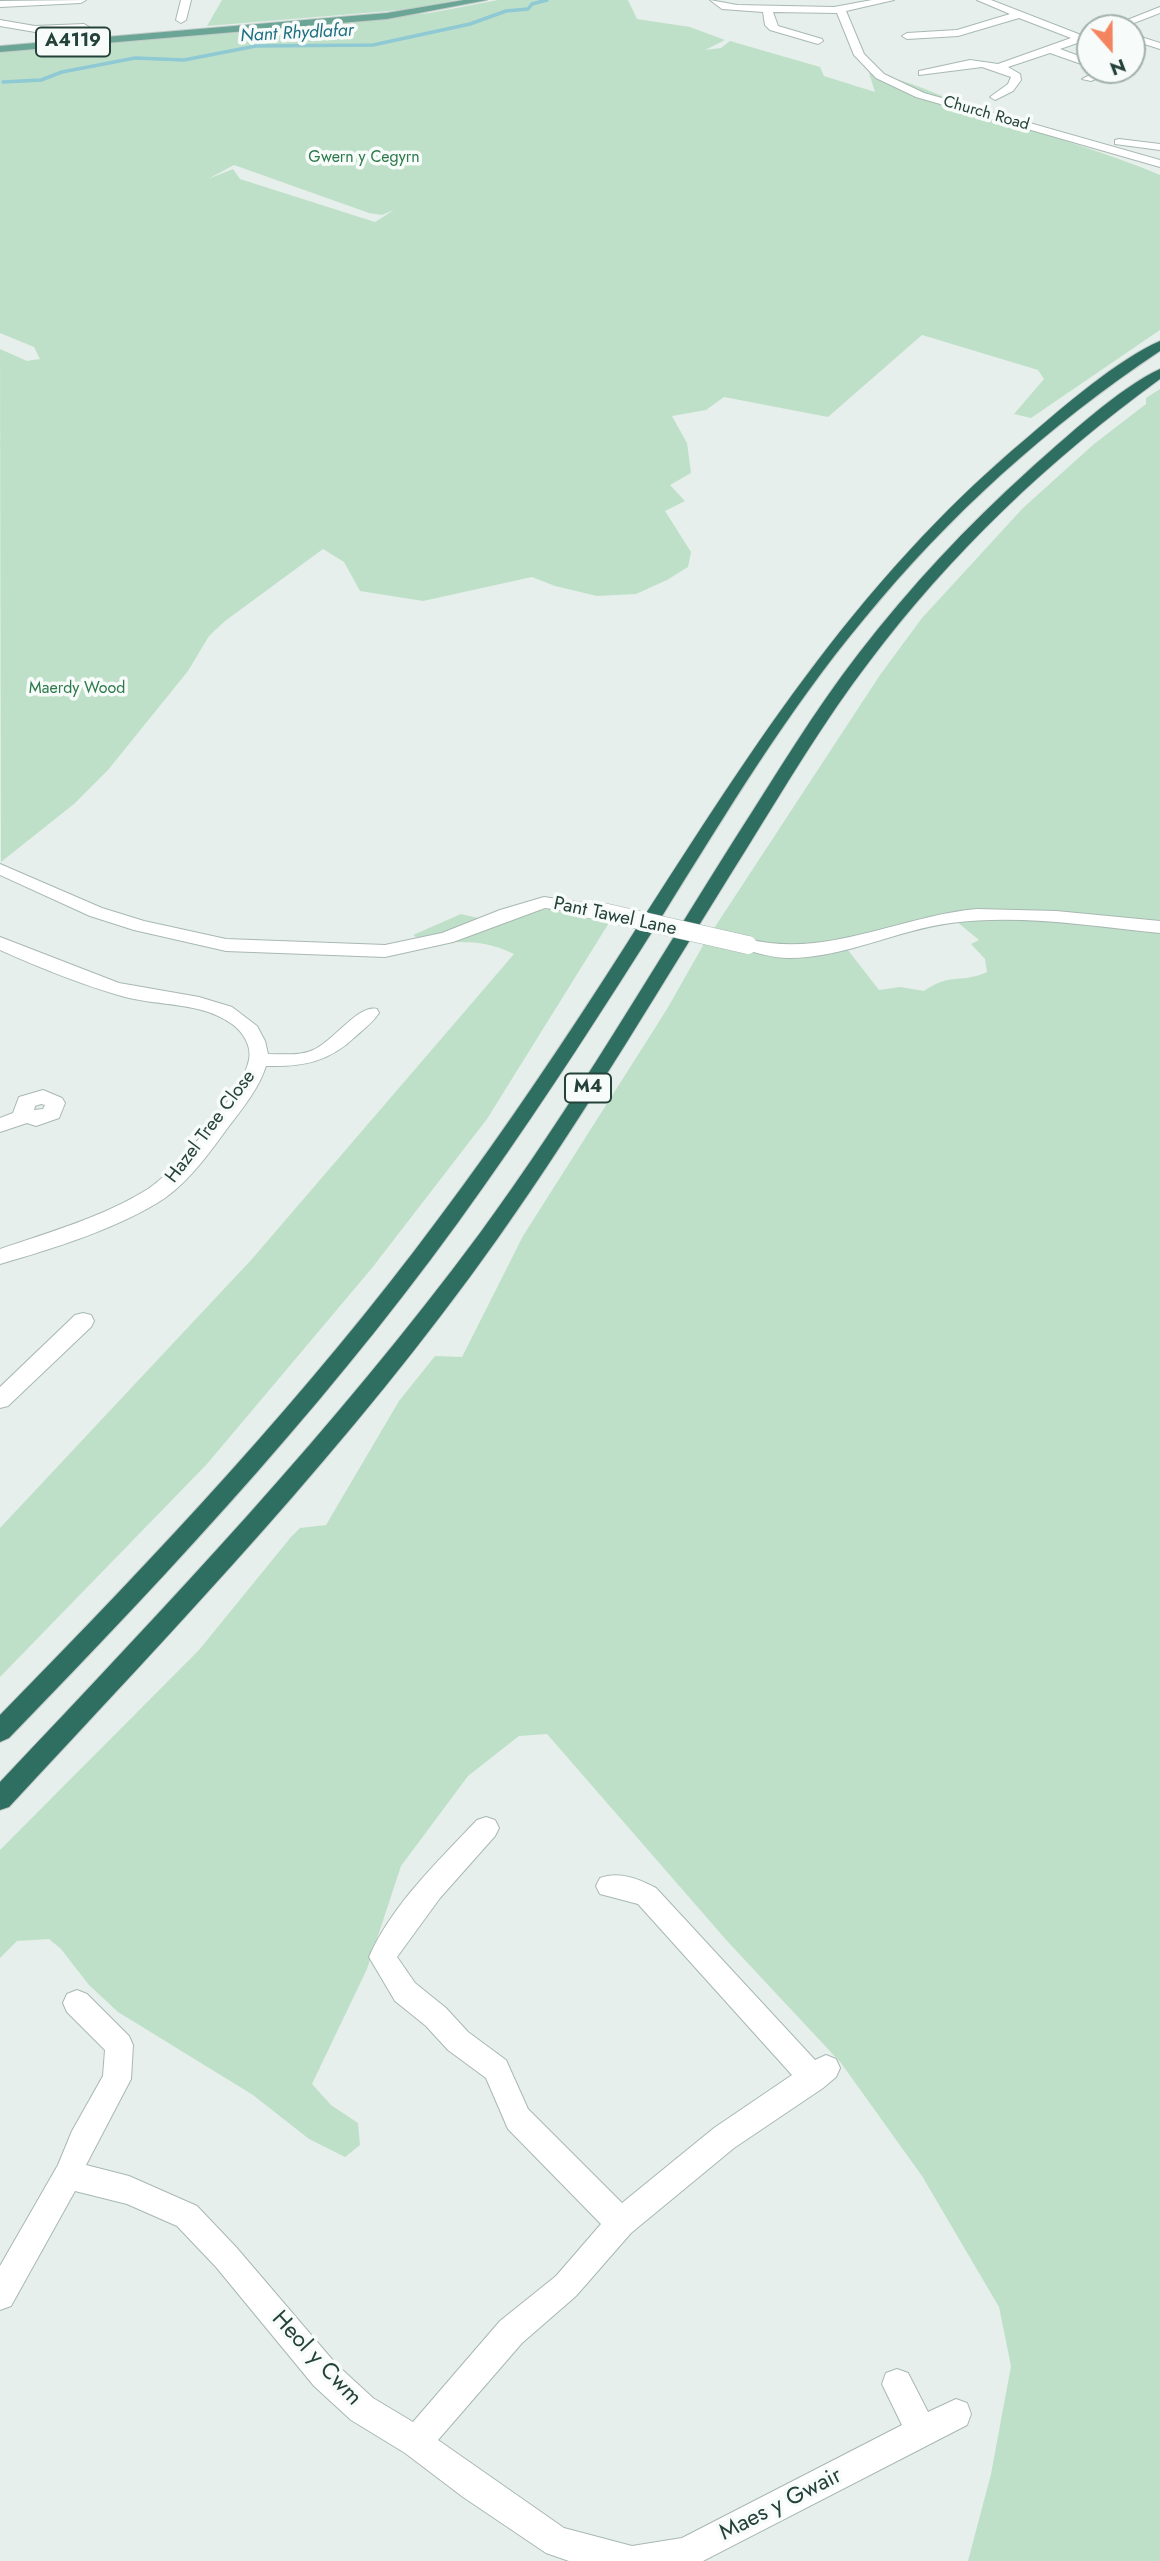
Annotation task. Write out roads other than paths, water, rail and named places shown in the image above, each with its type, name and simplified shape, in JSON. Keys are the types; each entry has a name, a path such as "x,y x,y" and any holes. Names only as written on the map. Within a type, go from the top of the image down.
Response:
{"highway":[{"name":"M4","path":"0,1731 237,1480 298,1410 444,1226 559,1063 733,789 831,651 890,578 978,489 1034,440 1088,396 1160,345"},
{"name":"M4","path":"0,1799 181,1607 269,1508 347,1416 491,1233 592,1082 802,747 881,636 936,569 1014,490 1068,443 1160,373"}],"main road":[{"name":"A4119","path":"0,49 387,16 482,0"}],"street":[{"path":"0,4 81,0"},
{"path":"186,0 181,18 199,15"},
{"path":"715,0 722,6 785,8 816,4 840,7 889,0"},
{"path":"982,0 1076,33"},
{"path":"1147,5 1160,9"},
{"path":"767,7 770,25 818,41"},
{"name":"Church Road","path":"840,7 859,55 880,76 920,95 1160,164"},
{"path":"907,36 925,32 971,30 1019,15"},
{"path":"0,23 35,29 84,27"},
{"path":"923,73 969,62 1002,66 1076,39"},
{"path":"1049,49 1076,59"},
{"path":"995,97 1010,89 1016,81 1016,76 1002,66"},
{"path":"1045,119 1092,135 1160,146"},
{"path":"1146,145 1151,137 1160,134"},
{"name":"Pant Tawel Lane","path":"0,869 107,915 151,929 226,945 385,951 447,938 544,902 590,909 776,951 813,950 929,921 968,916 1060,918 1160,927"},
{"name":"Hazel Tree Close","path":"0,943 102,984 227,1012 247,1026 253,1034 259,1060 250,1082 171,1183 144,1200 108,1217 0,1257"},
{"path":"259,1060 297,1061 321,1056 369,1013"},
{"path":"0,1125 26,1116"},
{"path":"0,1400 83,1321"},
{"path":"486,1828 424,1893 401,1924 382,1957 405,1992 436,2017 451,2048 496,2069 518,2119 621,2223"},
{"path":"609,1886 633,1889 647,1896 778,2037 819,2074 724,2138 621,2223 566,2286 512,2332 416,2442 474,2486 558,2542 629,2561"},
{"path":"0,2295 68,2175 82,2141 117,2079 119,2045 77,2003"},
{"name":"Heol y Cwm","path":"68,2175 129,2190 187,2216 226,2257 326,2375 362,2409 416,2442"},
{"path":"897,2384 922,2432"},
{"name":"Maes y Gwair","path":"635,2561 685,2553 956,2414"}],"waterway":[{"name":"Nant Rhydlafar","path":"3,82 41,80 62,72 135,58 184,60 256,46 373,45 470,24 506,11 528,9 532,4 547,0"}],"park label":[{"name":"Gwern y Cegyrn","path":"364,158"},
{"name":"Maerdy Wood","path":"77,689"}]}
